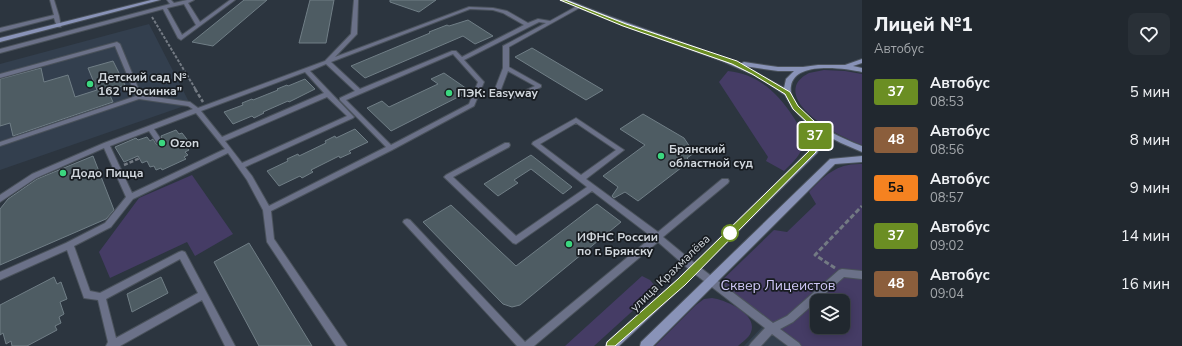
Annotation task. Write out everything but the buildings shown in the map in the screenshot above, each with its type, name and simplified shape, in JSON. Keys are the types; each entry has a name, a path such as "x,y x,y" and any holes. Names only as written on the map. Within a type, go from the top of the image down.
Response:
{"main road":[{"path":"0,40 157,0"},
{"path":"563,0 624,25 735,63 776,85 787,93 795,107 811,122 840,140 862,149"},
{"path":"844,67 862,61"},
{"path":"735,63 778,69 802,69 821,66 844,67 862,70"},
{"path":"787,93 787,83 792,76 802,69"},
{"name":"улица Крахмалёва","path":"611,346 681,282 814,150 815,134 811,122"},
{"path":"645,346 833,161 862,159"}],"lane":[{"path":"52,0 59,26"},
{"path":"169,0 173,5"},
{"path":"0,51 192,0"},
{"path":"164,7 181,38 233,0"},
{"path":"327,62 354,34 356,0"},
{"path":"185,2 199,25"},
{"path":"506,68 539,86 519,96 496,94 506,68 506,46 579,7"},
{"path":"0,199 34,176 106,145 469,8 493,9 505,12 527,25"},
{"path":"0,30 57,16"},
{"path":"461,60 538,20 550,22"},
{"path":"0,76 117,44 139,97"},
{"path":"267,210 390,148 472,105 481,82 454,52 342,99 390,148"},
{"path":"327,62 359,92"},
{"path":"241,166 351,117 306,70"},
{"path":"221,140 328,94"},
{"path":"0,144 139,97 190,104 197,110 250,178 267,210 270,240 342,346"},
{"path":"582,179 621,150 576,120 535,144 658,237 694,268 796,346"},
{"path":"150,128 159,141"},
{"path":"106,145 130,197"},
{"path":"507,145 448,177 516,241 592,187"},
{"path":"0,276 108,226 130,197 229,150"},
{"path":"527,346 725,181"},
{"path":"407,222 523,346"},
{"path":"69,245 87,295 101,297 182,254 230,346"},
{"path":"754,346 772,328 790,319 842,273 862,275"},
{"path":"101,297 113,345 203,295"}],"path":[{"path":"148,12 206,107"},
{"path":"117,168 140,158"},
{"path":"842,273 815,255 862,206"}],"shaded area":[{"name":"Детский сад № 162 \"Росинка\"","path":"149,24 190,104 0,170 0,64"},
{"path":"762,327 787,346 744,346"}],"green space":[{"path":"824,70 845,71 862,74 862,145 831,130 809,114 801,105 796,95 796,86 798,82 809,73"},
{"path":"728,71 749,76 766,86 788,109 799,127 803,136 801,151 784,171 766,161 768,157 719,82"},
{"name":"Сквер Лицеистов","path":"862,164 862,346 789,346 714,288 774,230 787,232 816,204 809,192 826,175 845,166"},
{"path":"192,175 233,234 195,256 187,242 110,278 99,252 139,198"},
{"path":"642,276 650,280 655,286 649,296 594,346 565,346"},
{"path":"712,298 732,305 750,319 752,325 751,332 738,346 655,346 696,305 704,299"}],"bus line":[{"name":"37","path":"563,0 624,25 735,63 754,73 787,93 795,107 811,122 815,134 814,150 681,282 611,346"}],"place":[{"name":"Детский сад № 162 \"Росинка\"","path":"90,84"},
{"name":"ПЭК: Easyway","path":"449,93"},
{"name":"Ozon","path":"162,143"},
{"name":"Брянский областной суд","path":"661,156"},
{"name":"Додо Пицца","path":"63,173"},
{"name":"ИФНС России по г. Брянску","path":"569,244"}]}
